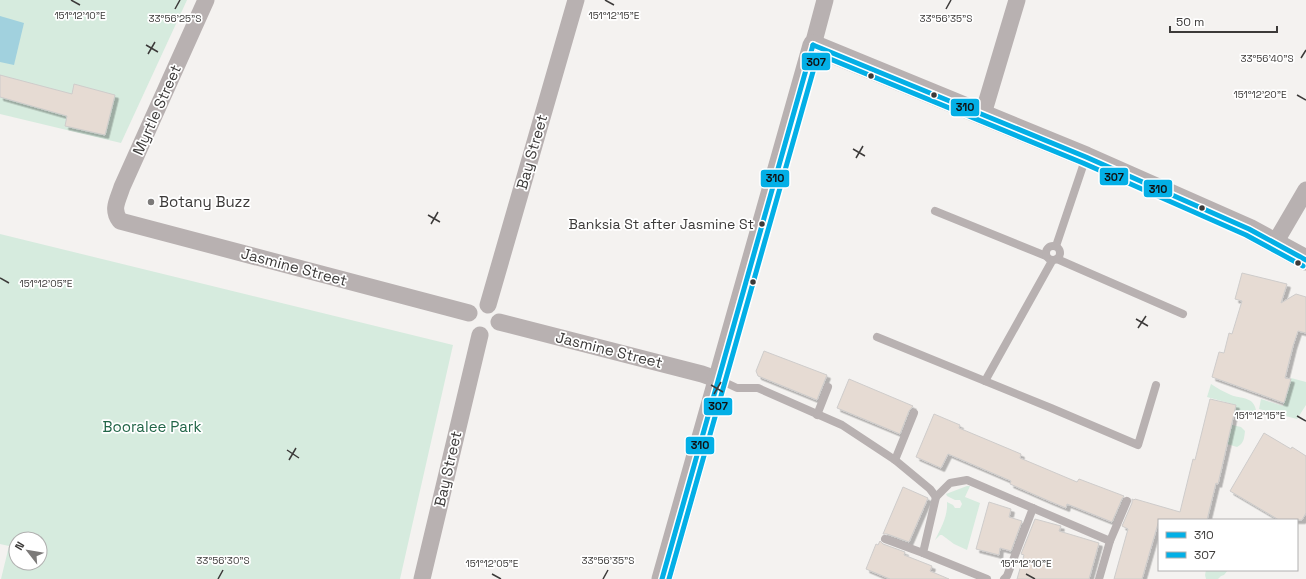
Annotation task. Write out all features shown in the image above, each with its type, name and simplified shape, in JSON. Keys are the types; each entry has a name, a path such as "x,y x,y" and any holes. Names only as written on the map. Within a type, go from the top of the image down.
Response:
{"street":[{"name":"Myrtle Street","path":"120,221 116,216 114,209 122,187 206,0"},
{"name":"Bay Street","path":"488,305 576,0"},
{"path":"662,579 825,0"},
{"path":"983,114 1017,0"},
{"path":"812,45 1086,157 1249,229 1306,260"},
{"path":"1275,244 1306,190"},
{"name":"Jasmine Street","path":"120,221 469,313"},
{"path":"477,305 488,305 497,311 499,322 492,333 480,335 473,331 469,325 469,313 477,305"},
{"name":"Jasmine Street","path":"499,322 702,374 719,380"},
{"name":"Bay Street","path":"422,579 480,335"}],"lane":[{"path":"1056,246 1086,157"},
{"path":"935,211 1183,314"},
{"path":"1051,259 1046,250 1049,246 1056,246"},
{"path":"985,381 1051,259 1060,255 1059,249 1056,246"},
{"path":"877,337 1138,445 1156,385"},
{"path":"719,380 737,388 758,388 842,426 895,460 930,489 936,497"},
{"path":"818,415 828,387"},
{"path":"895,460 914,412"},
{"path":"923,553 936,497 950,483 967,480 1110,540"},
{"path":"1099,579 1110,540 1127,501"},
{"path":"1004,579 1007,576 1033,508"},
{"path":"886,539 987,579"}],"green space":[{"path":"0,0 187,0 121,143 0,114"},
{"name":"Booralee Park","path":"0,234 453,345 400,579 1,579 8,550 8,571 48,571 48,531 8,531 8,546 0,544"},
{"path":"1291,378 1306,382 1306,405 1297,419 1259,409 1261,399 1283,406"},
{"path":"1211,384 1231,395 1249,400 1252,402 1256,410 1245,416 1235,412 1236,405 1207,397"},
{"path":"1232,425 1241,427 1245,431 1241,444 1237,447 1227,444"},
{"path":"970,486 965,497 980,503 967,550 954,544 942,535 935,540 945,517 947,502 955,508 960,508 962,504 960,500 955,500 946,494"},
{"path":"1206,571 1227,571 1218,579 1206,579"}],"water":[{"path":"0,16 24,23 14,65 0,62"}],"building":[{"path":"0,75 72,94 74,84 115,95 105,135 65,126 67,116 0,97"},
{"path":"1242,273 1287,284 1281,303 1296,294 1306,297 1306,333 1298,331 1293,346 1285,378 1291,379 1284,403 1212,377 1219,352 1224,353 1229,333 1232,334 1242,301 1235,299"},
{"path":"764,351 827,375 817,400 758,376 756,371"},
{"path":"849,379 913,406 909,411 900,434 837,408"},
{"path":"1210,399 1236,405 1218,484 1216,483 1207,519 1158,519 1142,579 1114,579 1128,529 1122,526 1132,503 1132,499 1180,512 1193,459 1195,460"},
{"path":"934,414 960,425 959,428 1021,454 1020,458 1077,482 1079,479 1124,496 1112,522 1067,504 1066,508 1049,501 1010,484 1011,481 948,454 941,468 916,457"},
{"path":"1264,433 1306,456 1306,513 1302,520 1277,519 1230,491"},
{"path":"903,487 928,498 909,542 883,534"},
{"path":"989,502 1011,509 1009,517 1022,521 1011,551 1000,548 999,555 976,549"},
{"path":"1035,519 1061,526 1059,531 1099,543 1089,579 1017,579 1024,555 1021,554"},
{"path":"880,541 883,544 905,552 904,555 932,566 930,571 949,579 890,579 866,569 876,544 878,545"}],"transit line":[{"name":"310","path":"813,45 1086,157 1249,229 1306,260"},
{"name":"310","path":"662,579 813,45"},
{"name":"307","path":"669,579 818,54 1083,163 1246,235 1303,266"}],"place":[{"name":"Botany Buzz","path":"151,202"},
{"name":"Banksia St after Jasmine St","path":"762,224"}]}
